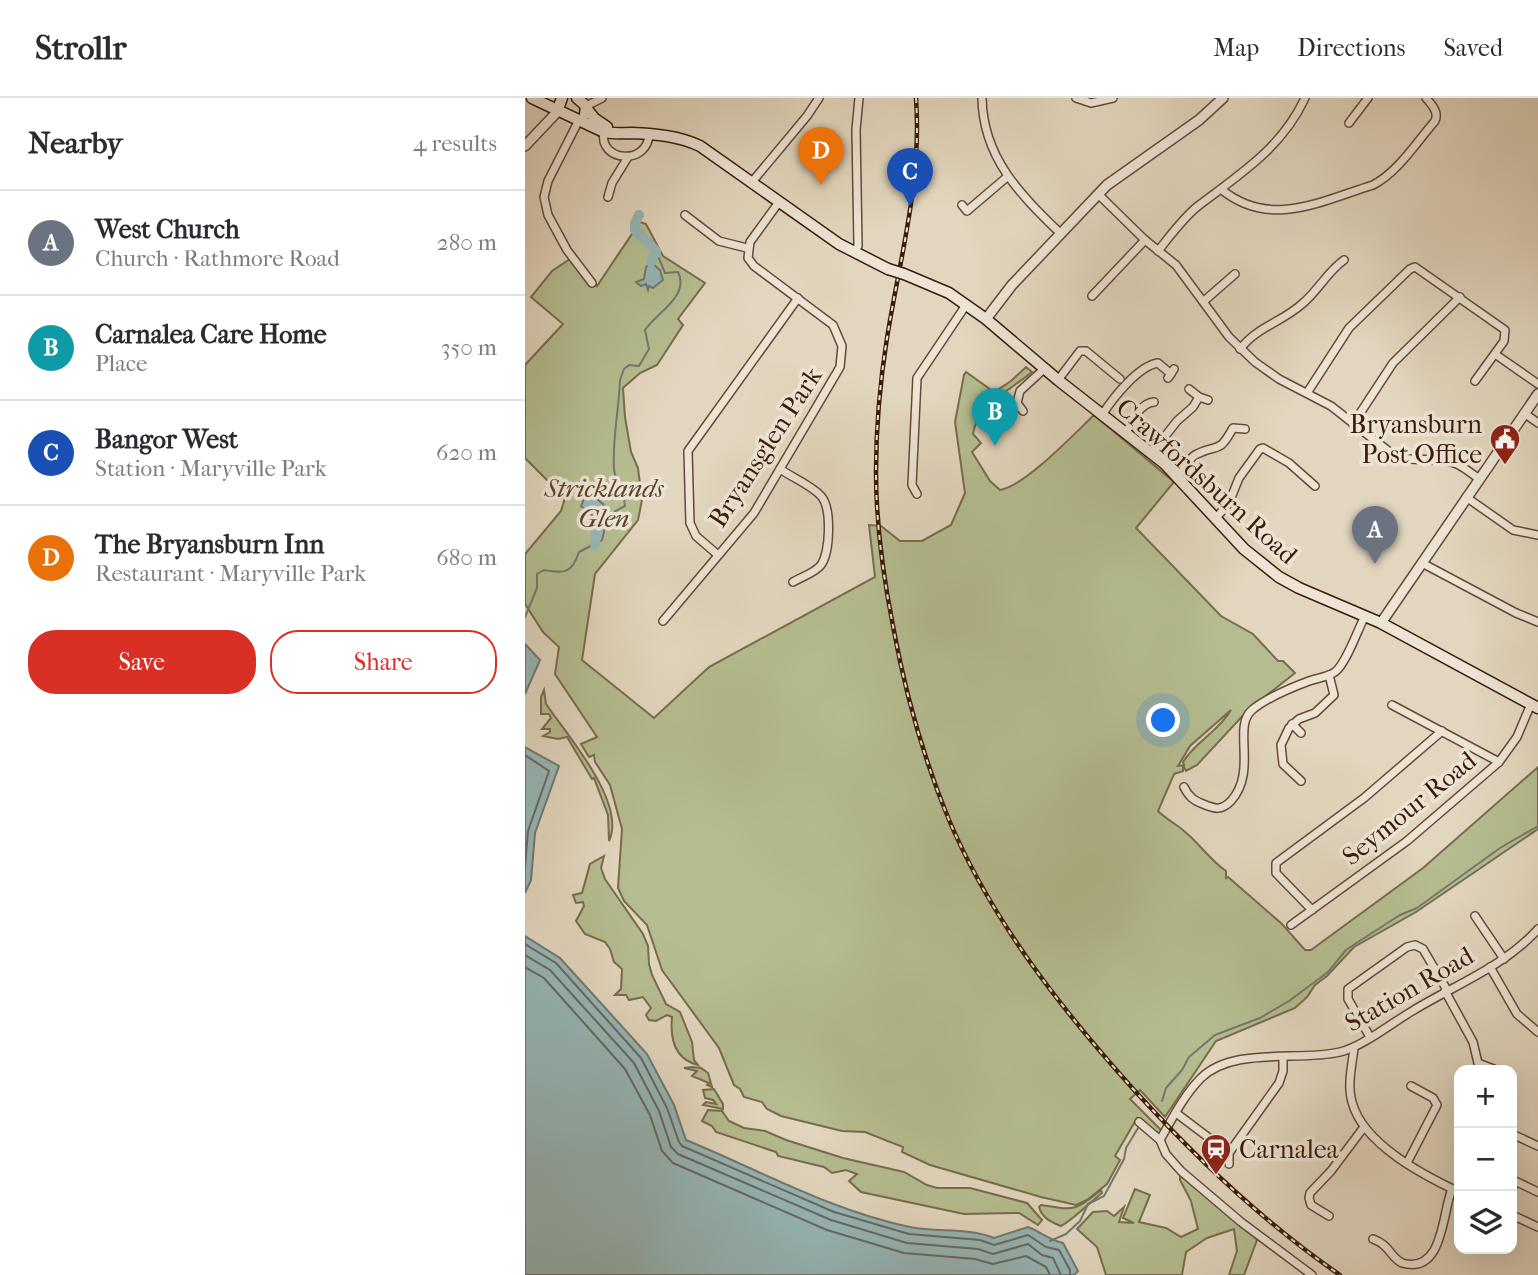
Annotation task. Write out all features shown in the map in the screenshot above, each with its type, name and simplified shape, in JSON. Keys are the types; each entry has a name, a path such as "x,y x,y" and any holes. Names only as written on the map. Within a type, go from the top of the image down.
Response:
{"main road":[{"path":"532,98 544,104 560,104 580,120 604,132"},
{"path":"577,98 594,118 605,126 627,133"},
{"path":"580,120 587,108"},
{"name":"Crawfordsburn Road","path":"604,132 614,135 627,133 675,137 699,145 854,253 932,285 966,304 1152,453 1178,477 1250,555 1279,577 1381,623 1535,706"}],"street":[{"path":"587,108 602,98"},
{"path":"752,182 819,98"},
{"path":"854,253 858,246 856,130 859,98"},
{"path":"982,98 986,131 1007,177 1024,199 1060,233"},
{"path":"1076,98 1091,103 1113,98"},
{"path":"986,319 1012,285 1097,194 1199,120 1223,98"},
{"path":"1158,251 1196,208 1274,146 1294,120 1305,98"},
{"path":"1349,123 1368,98"},
{"path":"1222,190 1245,204 1278,212 1373,185 1393,170 1435,121 1437,114 1426,98"},
{"path":"525,146 560,104"},
{"path":"580,120 548,181 544,197 548,215 564,245 591,283"},
{"path":"604,132 604,144 614,154 620,167"},
{"path":"614,154 635,156 649,141 649,134"},
{"path":"608,197 612,183 628,156"},
{"path":"962,205 967,211 1007,177"},
{"path":"1097,194 1145,240 1176,265 1240,349 1267,371 1331,406 1396,457 1457,464 1479,479"},
{"path":"685,215 719,241 747,248 779,202"},
{"path":"1092,296 1145,240"},
{"name":"Bryansglen Park","path":"663,621 754,513 835,377 842,357 840,340 833,325 754,266 748,258 747,248"},
{"path":"1240,349 1248,338 1260,329 1303,303 1332,269 1344,260"},
{"path":"1307,393 1349,328 1409,269 1419,268 1505,330 1506,338 1475,381"},
{"path":"1204,300 1235,274"},
{"path":"1353,424 1393,363 1460,297"},
{"path":"718,555 696,536 690,523 688,451 798,298"},
{"path":"917,494 912,485 917,378 966,304"},
{"path":"1058,380 1080,351 1086,351 1118,377 1123,368"},
{"path":"1495,354 1538,384"},
{"path":"1102,415 1131,380 1149,365 1158,363 1171,374"},
{"path":"1023,411 1017,403 1018,394 1044,369"},
{"path":"1189,389 1207,400"},
{"path":"1381,623 1538,394"},
{"path":"1152,453 1199,397"},
{"path":"1126,433 1144,405 1154,402"},
{"path":"1524,414 1538,423"},
{"path":"1178,477 1196,454 1225,443 1233,424 1245,429"},
{"path":"1216,519 1229,503 1239,478 1263,448 1289,464 1315,486"},
{"path":"779,470 819,494 829,513 823,562 818,568 793,582"},
{"path":"1466,497 1513,530 1538,536"},
{"path":"1422,563 1538,622"},
{"path":"1184,787 1192,799 1215,809 1223,808 1236,794 1242,780 1246,758 1243,726 1248,714 1292,689 1329,675 1342,663 1365,616"},
{"path":"1301,781 1284,766 1281,754 1283,738 1292,724 1315,713 1333,697 1335,691 1329,675"},
{"path":"1392,705 1499,762"},
{"name":"Seymour Road","path":"1291,925 1406,841 1499,762 1535,706"},
{"path":"1292,724 1301,733"},
{"path":"1312,910 1276,873 1276,863 1364,798 1442,731"},
{"path":"1475,916 1504,959"},
{"name":"Station Road","path":"1160,1140 1195,1084 1217,1067 1244,1059 1319,1056 1354,1048 1504,959 1538,929"},
{"path":"1531,937 1538,943"},
{"path":"1370,1037 1348,999 1348,989 1407,947 1415,945 1423,949 1473,1042 1478,1063 1483,1065"},
{"path":"1490,967 1517,1014 1538,1032"},
{"path":"1354,1048 1350,1096 1364,1127 1407,1163 1454,1189"},
{"path":"1230,1164 1229,1153 1279,1083 1283,1072 1283,1057"},
{"path":"1407,1163 1437,1105 1433,1098 1411,1086"},
{"path":"1176,1113 1229,1153"},
{"path":"1139,1122 1160,1140 1166,1153 1181,1171 1241,1222 1312,1275"},
{"path":"1329,1216 1311,1205 1310,1192 1331,1171 1364,1127"},
{"path":"1517,1136 1538,1146"},
{"path":"1517,1182 1538,1192"},
{"path":"1373,1239 1383,1242 1402,1263 1416,1265 1429,1260 1439,1246 1447,1203 1455,1191"},
{"path":"1299,1198 1309,1200"},
{"path":"1517,1217 1538,1227"}],"green space":[{"name":"Stricklands Glen","path":"640,222 646,224 663,256 705,283 678,319 683,325 657,365 640,373 623,388 625,417 631,452 638,468 642,500 638,520 595,574 582,660 654,718 709,667 875,577 869,525 881,526 900,541 922,541 951,525 965,493 955,422 964,375 966,372 994,392 1026,367 1032,372 988,406 976,424 973,434 981,443 972,452 990,481 1000,490 1022,479 1049,458 1094,415 1174,482 1136,528 1221,616 1253,634 1278,661 1283,661 1295,673 1248,710 1197,765 1186,771 1183,765 1183,771 1174,774 1158,811 1189,836 1226,871 1226,878 1282,924 1305,950 1311,950 1423,868 1538,767 1538,829 1416,912 1354,947 1295,1008 1216,1041 1165,1117 1140,1090 1130,1099 1162,1131 1159,1135 1137,1118 1115,1156 1120,1160 1107,1184 1076,1205 930,1165 902,1152 903,1147 865,1132 842,1131 781,1116 767,1109 762,1102 744,1097 734,1085 719,1048 662,970 647,925 624,901 618,888 622,829 610,785 595,762 594,755 589,757 581,744 597,737 555,674 559,647 543,632 525,604 525,554 561,511 565,498 525,458 525,365 563,324 531,297 552,271 573,257 597,286","holes":["1231,710 1188,755 1184,765 1178,766 1190,746"]},
{"path":"544,690 546,704 603,789 610,808 612,825 609,841 608,815 594,778 592,779 567,737 558,739 543,736 550,732 550,729 542,729 551,718 549,714 541,714 541,697"},
{"path":"604,856 601,868 605,879 643,934 648,946 652,975 666,1004 680,1012 692,1042 694,1060 698,1065 684,1058 675,1047 672,1017 667,1015 656,1021 649,1020 646,1015 651,1008 643,997 629,1000 626,995 615,995 621,989 622,969 614,962 605,942 585,934 576,921 584,906 583,902 576,903 573,895 582,893 590,864"},
{"path":"684,1068 701,1068 708,1073 712,1087 692,1076 697,1071"},
{"path":"714,1089 723,1109 703,1105 706,1102 716,1104 705,1098 703,1090"},
{"path":"708,1110 722,1111 729,1121 744,1128 765,1131 843,1158 904,1172 937,1188 970,1188 1027,1203 1042,1220 1038,1225 1019,1213 964,1214 861,1192 849,1181 857,1174 846,1170 832,1173 824,1167 778,1156 776,1152 716,1132 712,1126 702,1121"},
{"path":"1180,1175 1251,1232 1257,1240 1244,1275 1229,1275 1237,1251 1234,1229 1207,1238 1186,1252 1182,1275 1106,1275 1097,1247 1077,1229 1093,1212 1107,1211 1114,1216 1124,1207 1119,1222 1134,1223 1123,1218 1135,1189 1150,1195 1139,1222 1166,1228 1181,1237 1198,1229 1191,1201"},
{"path":"1101,1190 1102,1193 1061,1226 1050,1221 1040,1211 1041,1205 1061,1208 1079,1206"}],"water":[{"path":"651,262 660,270 663,280 653,288 649,286 648,290 646,284 641,286 636,282 644,279 646,267"},
{"path":"593,496 606,509 601,523 581,506 584,499"},
{"path":"525,644 540,660 525,694"},
{"path":"525,747 559,766 535,833 531,880 525,893"},
{"path":"525,936 560,958 647,1054 674,1105 686,1140 796,1189 881,1220 921,1229 973,1232 994,1238 1028,1227 1063,1243 1078,1271 1074,1275 525,1275"}],"waterway":[{"path":"639,215 635,230 656,251 651,262"},
{"path":"525,617 537,588 537,574 544,570 562,572 570,568 579,552 602,540 608,515 625,506 614,469 620,380 624,369 629,365 639,366 649,349 645,330 671,303 680,289 681,281 678,272 665,273 656,251"},
{"path":"604,514 608,515"},
{"path":"595,545 601,523"},
{"path":"1162,1101 1166,1088 1182,1070 1189,1057 1215,1035 1260,1018 1289,1001 1328,972 1346,950 1400,915 1417,908 1500,848 1538,826"},
{"path":"1050,1241 1066,1234 1080,1221 1088,1204 1104,1196 1138,1128"}],"railway":[{"path":"916,98 913,189 880,388 876,491 889,607 909,700 931,772 949,820 986,894 1007,929 1081,1029 1135,1091 1207,1165 1284,1233 1340,1275"}],"place":[{"name":"The Bryansburn Inn","path":"821,185"},
{"name":"Bangor West","path":"910,206"},
{"name":"Carnalea Care Home","path":"995,446"},
{"name":"Bryansburn Post Office","path":"1505,466"},
{"name":"West Church","path":"1375,564"},
{"name":"Carnalea","path":"1216,1176"}]}
